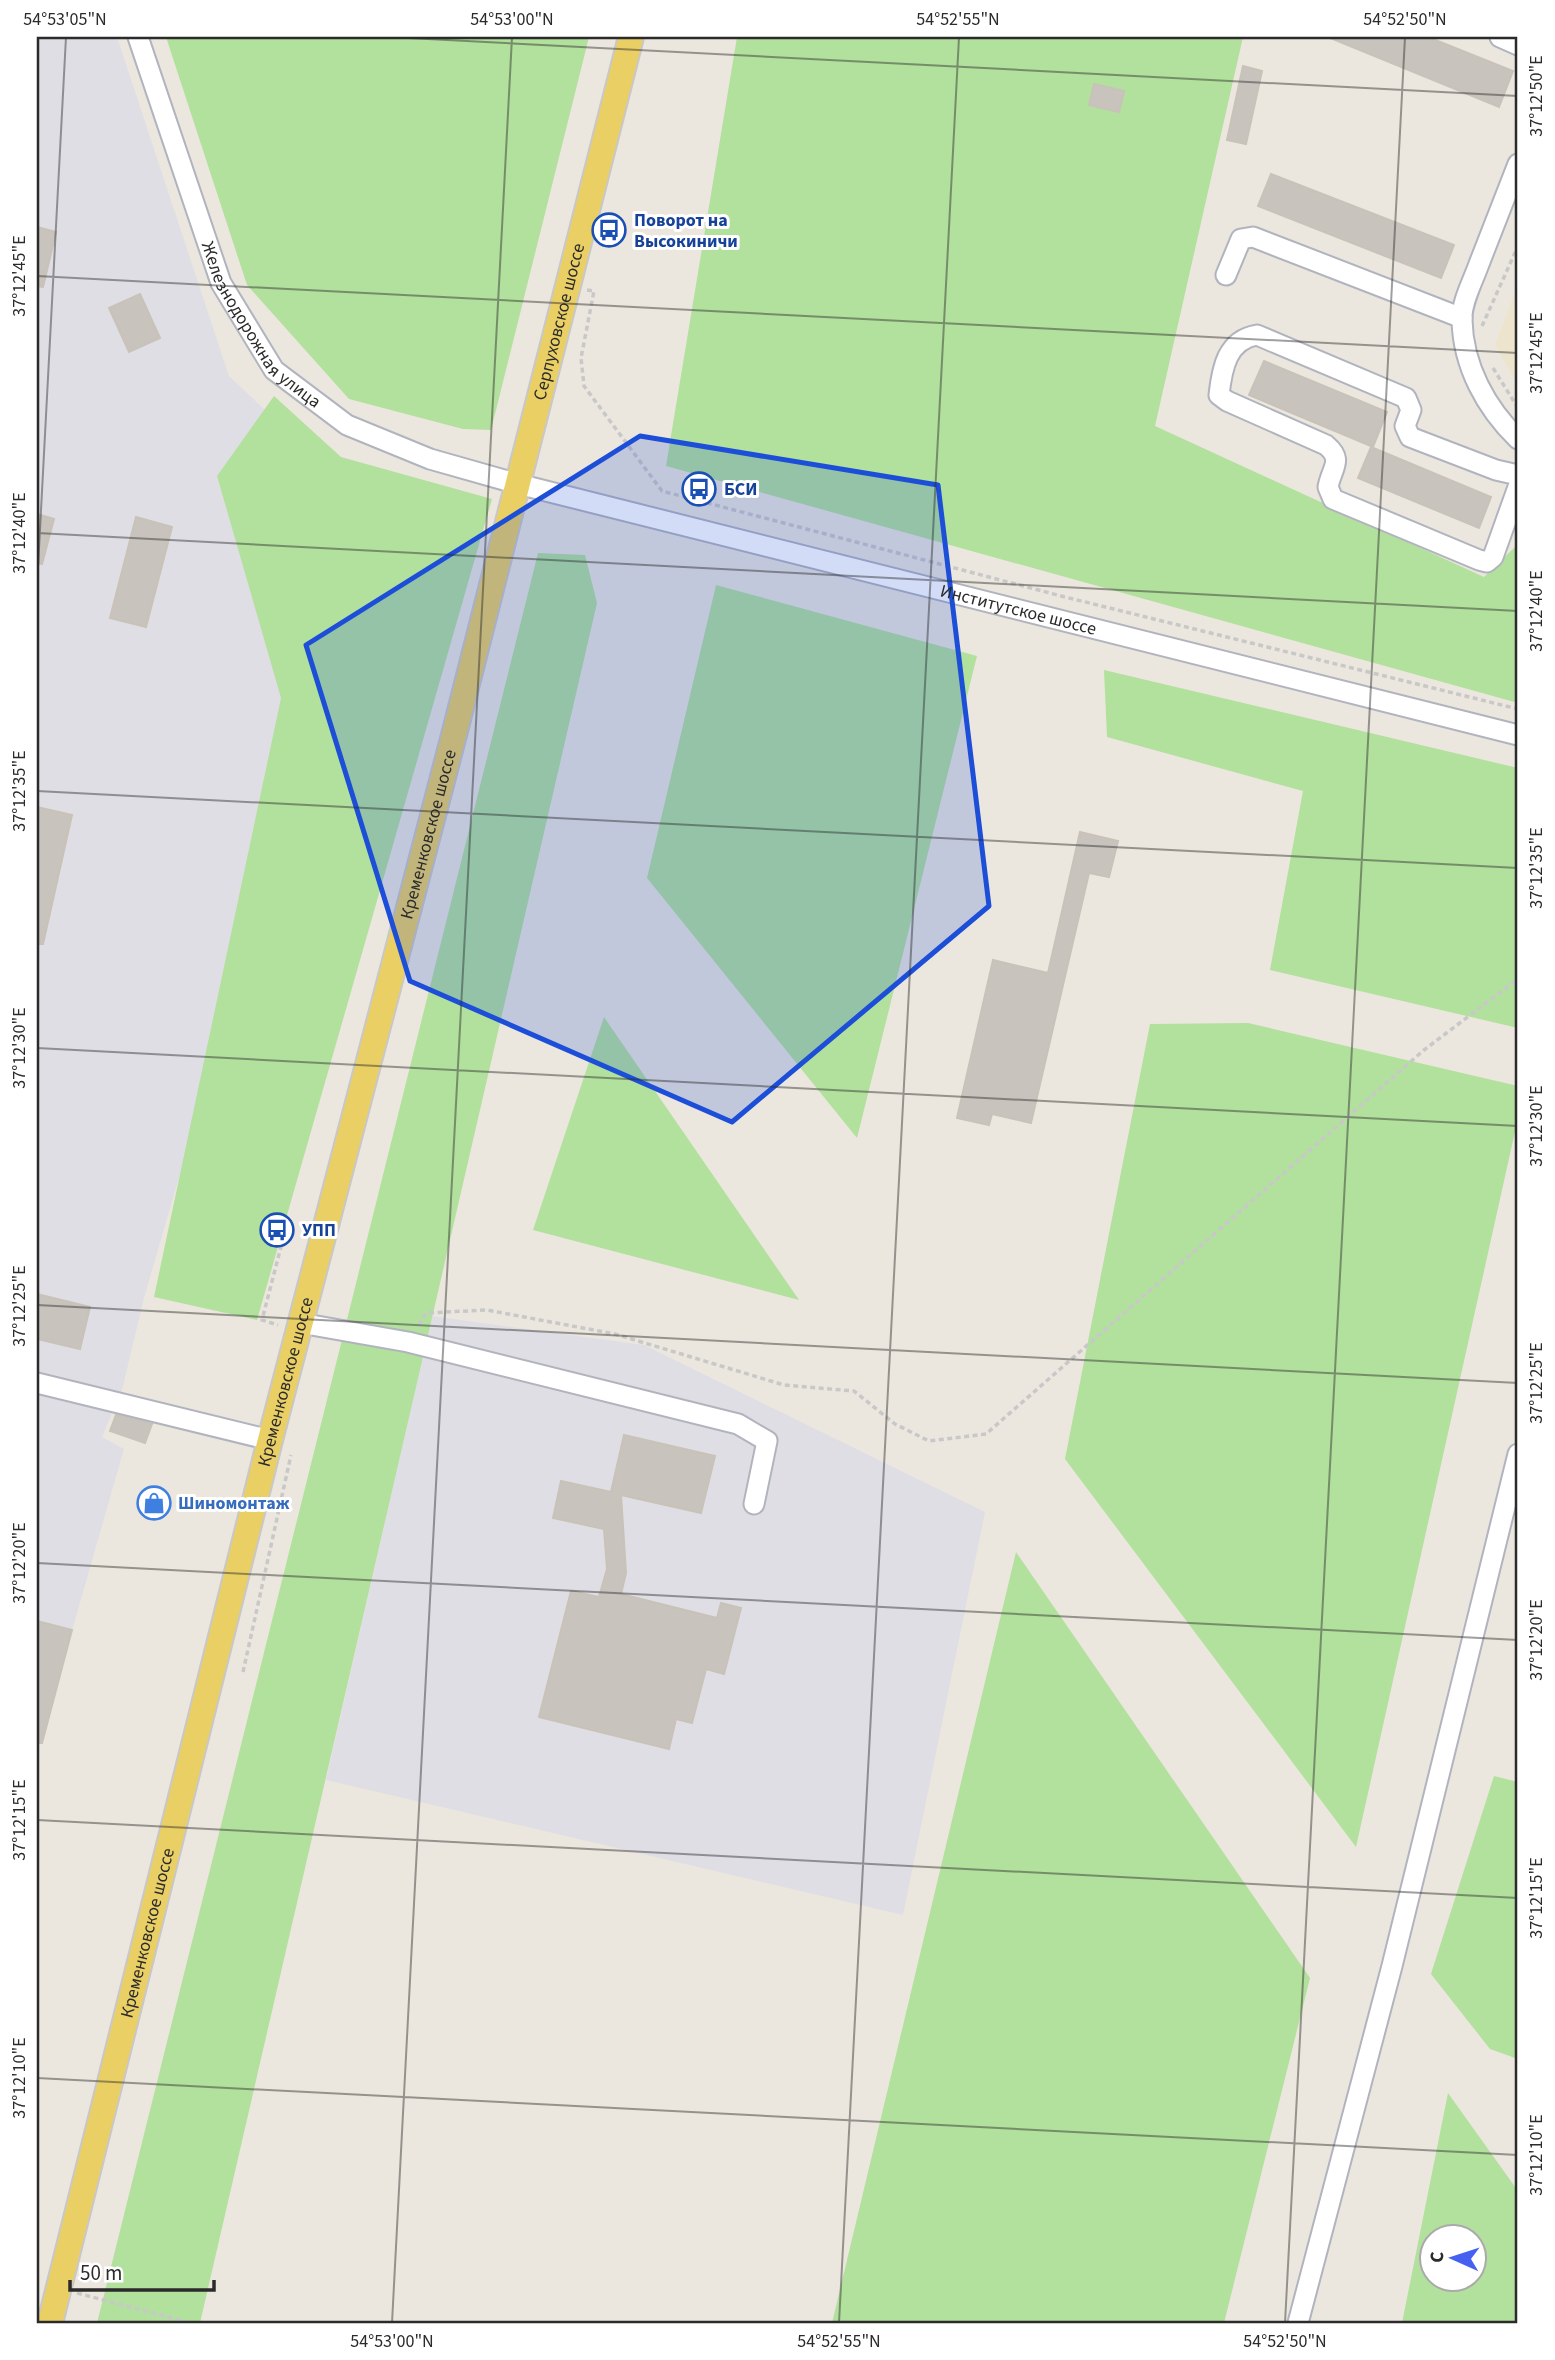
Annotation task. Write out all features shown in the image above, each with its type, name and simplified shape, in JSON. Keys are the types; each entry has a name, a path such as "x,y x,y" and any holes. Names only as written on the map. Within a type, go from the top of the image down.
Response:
{"main road":[{"name":"Серпуховское шоссе","path":"518,484 631,37"},
{"name":"Кременковское шоссе","path":"50,2323 282,1442 300,1327 518,484"}],"street":[{"name":"Железнодорожная улица","path":"138,37 220,283 274,370 347,425 430,459 518,484"},
{"path":"1500,37 1518,45"},
{"path":"1518,164 1471,286 1462,318 1466,349 1479,390 1501,422 1518,439"},
{"path":"1226,275 1241,239 1253,237 1462,318"},
{"path":"1518,475 1496,470 1410,437 1405,426 1411,410 1406,398 1257,335 1244,338 1233,347 1219,395 1326,445 1335,453 1336,461 1328,487 1334,499 1487,562 1493,557 1518,487"},
{"name":"Институтское шоссе","path":"518,484 1518,735"},
{"path":"300,1327 408,1342 738,1424 767,1441 754,1504"},
{"path":"37,1382 282,1442"},
{"path":"1298,2323 1395,1954 1518,1454"}],"path":[{"path":"1478,336 1518,246"},
{"path":"568,285 594,291 581,358 584,386 662,491 1065,597 1518,709"},
{"path":"1489,362 1518,408"},
{"path":"408,1342 426,1313 487,1310 615,1334 784,1385 854,1391 895,1424 929,1441 986,1434 1424,1050 1518,979"},
{"path":"277,1230 283,1239 262,1320 300,1327"},
{"path":"243,1672 282,1442"},
{"path":"58,2288 191,2323"}],"highlighted area":[{"path":"640,436 938,485 989,906 732,1122 410,981 306,645"}],"shaded area":[{"path":"37,37 117,37 229,376 373,511 144,1298 119,1403 102,1437 124,1449 37,1753"},
{"path":"1518,284 1518,385 1495,345"},
{"path":"432,1316 644,1345 985,1512 903,1915 326,1780"}],"green space":[{"path":"166,37 589,37 491,430 463,429 349,399 247,285"},
{"path":"737,37 1243,37 1155,426 1484,577 1518,544 1518,703 666,466"},
{"path":"274,396 341,457 492,499 257,1320 154,1297 281,698 217,476"},
{"path":"538,553 585,555 597,603 200,2323 97,2323"},
{"path":"716,585 977,656 857,1138 647,878"},
{"path":"1104,670 1518,768 1518,1028 1270,970 1303,791 1107,737"},
{"path":"604,1017 799,1300 533,1230"},
{"path":"1248,1023 1518,1086 1518,1118 1356,1847 1065,1459 1150,1024"},
{"path":"1016,1552 1310,1978 1224,2323 832,2323"},
{"path":"1494,1776 1518,1782 1518,2059 1490,2049 1431,1974"},
{"path":"1448,2093 1518,2191 1518,2323 1402,2323 1418,2243 1418,2294 1488,2294 1488,2224 1422,2224"}],"building":[{"path":"1328,37 1428,37 1513,71 1499,107"},
{"path":"1243,66 1262,71 1246,144 1227,140"},
{"path":"1094,84 1124,91 1119,112 1089,105"},
{"path":"1271,174 1454,245 1441,278 1258,206"},
{"path":"37,227 56,232 43,287 37,286"},
{"path":"140,294 160,338 129,352 109,308"},
{"path":"1264,361 1387,412 1373,447 1249,395"},
{"path":"1371,447 1491,497 1479,528 1358,478"},
{"path":"37,514 54,519 42,564 37,563"},
{"path":"136,517 172,527 146,627 110,618"},
{"path":"37,807 72,815 43,944 37,944"},
{"path":"1080,832 1118,841 1109,877 1089,873 1031,1123 992,1114 989,1125 957,1118 993,960 1048,973"},
{"path":"37,1294 90,1307 80,1349 37,1339"},
{"path":"116,1415 152,1424 145,1443 110,1431"},
{"path":"624,1435 715,1456 701,1513 621,1495 626,1573 621,1594 717,1618 721,1603 741,1608 724,1674 706,1669 692,1723 676,1719 669,1749 539,1717 571,1591 599,1597 607,1569 604,1529 553,1518 561,1481 611,1492"},
{"path":"37,1621 72,1630 42,1743 37,1743"}],"place":[{"name":"Поворот на Высокиничи","path":"609,230"},
{"name":"БСИ","path":"699,489"},
{"name":"УПП","path":"277,1230"},
{"name":"Шиномонтаж","path":"154,1503"}]}
